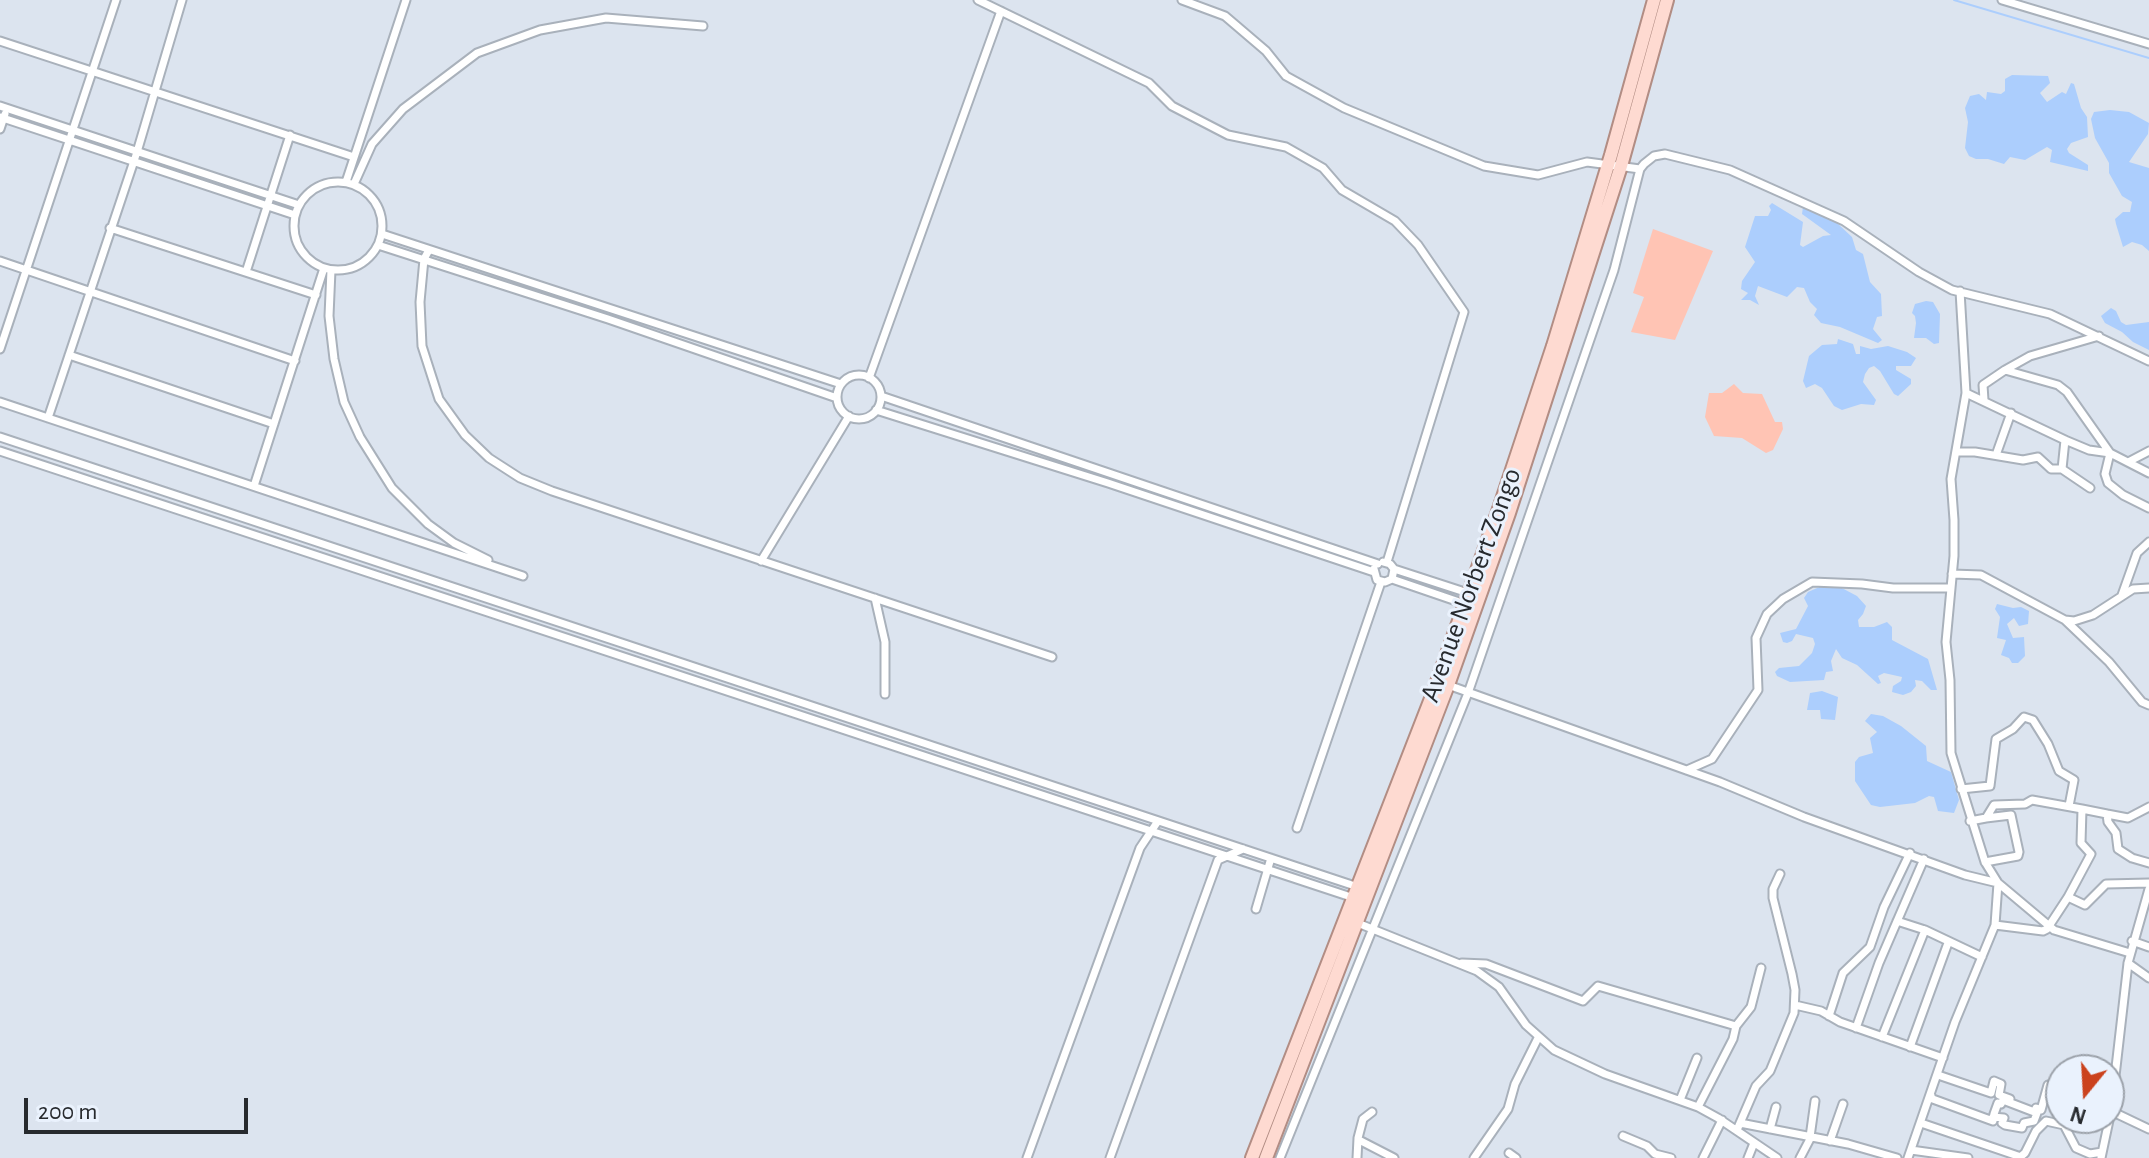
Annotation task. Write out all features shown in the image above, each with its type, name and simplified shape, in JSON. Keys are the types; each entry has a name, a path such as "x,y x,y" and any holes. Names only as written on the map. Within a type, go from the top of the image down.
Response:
{"main road":[{"name":"Avenue Norbert Zongo","path":"1615,165 1654,0"},
{"name":"Avenue Norbert Zongo","path":"1266,1158 1355,922 1360,894 1563,349 1615,165 1667,0"},
{"name":"Avenue Norbert Zongo","path":"1252,1158 1448,685 1472,600"}],"street":[{"path":"0,349 116,0"},
{"path":"48,418 137,152 182,0"},
{"path":"350,183 354,157 406,0"},
{"path":"978,0 1149,83 1172,106 1228,135 1286,147 1323,168 1342,190 1395,221 1418,245 1464,312 1380,566 1381,582 1297,828"},
{"path":"1182,0 1200,4 1225,16 1266,51 1286,76 1344,108 1484,166 1538,175 1587,162 1640,169"},
{"path":"2002,0 2149,44"},
{"path":"869,378 1001,11"},
{"path":"350,183 372,144 403,109 477,53 540,30 606,18 703,26"},
{"path":"0,41 354,157"},
{"path":"0,129 4,107 299,205"},
{"path":"2,117 295,215"},
{"path":"246,272 290,135"},
{"path":"1280,1158 1468,693 1614,270 1640,169 1654,156 1665,154 1730,170 1844,221 1919,272 1960,291 2050,314 2149,361"},
{"path":"332,182 350,183 366,192 376,203 382,234 370,257 359,265 345,270 328,269 311,261 301,251 295,237 295,215 299,205 317,186 332,182"},
{"path":"110,228 316,295"},
{"path":"382,234 837,398"},
{"path":"378,245 841,384"},
{"path":"429,250 424,259 420,302 422,346 439,399 465,435 489,458 520,478 552,491 1052,657"},
{"path":"0,261 295,361"},
{"path":"254,486 316,295 328,269"},
{"path":"0,402 523,576 454,543 428,524 392,488 375,464 344,402 334,359 328,269"},
{"path":"1960,291 1966,393 1951,479 1954,520 1946,642 1950,680 1949,743 1970,821 1985,862 1998,883 2054,930 2130,953"},
{"path":"1984,400 1983,385 2030,356 2099,336"},
{"path":"69,355 274,424"},
{"path":"2005,370 2045,380 2067,392 2110,453 2105,474 2108,483 2123,495 2149,508"},
{"path":"854,376 869,378 879,388 881,396 876,410 864,418 849,416 838,405 841,384 854,376"},
{"path":"1966,393 2065,440 2089,450 2110,453 2149,473"},
{"path":"881,396 1109,479"},
{"path":"876,410 1109,479 1394,569 1472,600"},
{"path":"1996,455 2011,413"},
{"path":"761,561 849,416"},
{"path":"0,437 1271,858 1360,894"},
{"path":"2062,469 2065,440"},
{"path":"0,451 1224,856 1360,894"},
{"path":"2130,461 2149,451"},
{"path":"1957,452 2023,460 2038,457 2051,469 2062,469 2090,488"},
{"path":"2122,595 2137,553 2149,542"},
{"path":"1392,579 1394,569"},
{"path":"1952,574 1981,575 2065,620 2100,653 2142,702 2149,705"},
{"path":"1381,582 1392,579 1472,600"},
{"path":"1687,770 1712,759 1758,690 1756,638 1767,614 1783,599 1812,582 1893,588 1950,588"},
{"path":"2065,620 2074,621 2093,615 2133,589 2149,588"},
{"path":"875,598 885,642 885,694"},
{"path":"1448,685 1687,770 1804,817 1965,875 1998,883"},
{"path":"1961,789 1990,786 1996,739 2013,729 2024,717 2033,720 2048,744 2059,771 2074,780 2069,806"},
{"path":"1986,818 1994,805 2025,804 2036,800 2128,818 2149,807"},
{"path":"1995,925 2043,931 2049,925 2091,854 2081,843 2082,809"},
{"path":"2107,814 2108,822 2116,833 2118,849 2132,858 2149,863"},
{"path":"1970,821 2011,815 2018,856 1985,862"},
{"path":"1027,1158 1140,848 1158,821"},
{"path":"1110,1158 1218,860 1243,849"},
{"path":"1829,1016 1843,973 1870,947 1884,907 1910,853"},
{"path":"1256,909 1271,858"},
{"path":"1856,1028 1869,989 1924,859"},
{"path":"1738,1127 1756,1086 1770,1071 1795,1005 1792,974 1773,898 1773,889 1780,874"},
{"path":"1968,1158 1910,1154 1955,1022 1995,925 1998,883"},
{"path":"2068,897 2085,905 2106,884 2149,883"},
{"path":"2118,1054 2122,992 2132,941 2149,889"},
{"path":"1897,921 1925,930 1982,957"},
{"path":"1355,922 1462,963 1499,987 1538,1038 1570,1059 1698,1107 1738,1127 1770,1129 1897,1158"},
{"path":"1882,1037 1925,930"},
{"path":"2132,941 2149,947"},
{"path":"1910,1047 1948,943"},
{"path":"1462,963 1486,964 1583,1001 1598,986 1736,1026"},
{"path":"2128,963 2149,978"},
{"path":"1698,1107 1733,1039 1736,1026 1751,1007 1761,968"},
{"path":"1795,1005 1943,1058"},
{"path":"1474,1158 1508,1109 1515,1084 1538,1038"},
{"path":"1680,1100 1697,1058"},
{"path":"1938,1075 1991,1093 1994,1081 2001,1084 1999,1095 2041,1110 2045,1096"},
{"path":"1934,1087 1930,1098 1993,1121 1993,1117 1998,1103 2001,1104 2003,1100 2037,1113 2034,1121 2024,1123 2022,1128 2005,1125 2002,1123 2004,1118 1993,1117"},
{"path":"1800,1158 1810,1137 1815,1101"},
{"path":"1830,1141 1843,1104"},
{"path":"1770,1129 1776,1107"},
{"path":"1357,1158 1363,1119 1372,1112"},
{"path":"2125,1118 2149,1129"},
{"path":"1703,1158 1722,1120"},
{"path":"1921,1123 2020,1158 2036,1131 2046,1121 2064,1125 2076,1148 2090,1154 2102,1155 2106,1134"},
{"path":"1738,1127 1754,1143 1777,1158"},
{"path":"1623,1136 1647,1146 1655,1154 1671,1158"},
{"path":"1359,1140 1394,1158"},
{"path":"1748,1158 1754,1143"}],"shaded area":[{"path":"1653,229 1713,251 1675,340 1631,332 1644,297 1633,293"},
{"path":"1734,384 1743,393 1762,394 1775,422 1782,422 1783,429 1773,450 1766,453 1742,438 1714,436 1705,417 1709,393 1722,393"}],"water":[{"path":"2012,75 2048,76 2050,83 2040,93 2047,102 2062,92 2066,94 2071,83 2074,84 2087,117 2088,137 2071,143 2067,149 2088,165 2088,171 2050,162 2052,150 2047,147 2025,160 2010,157 2004,164 1969,156 1965,148 1968,122 1965,108 1970,96 1979,94 1986,100 1987,92 2001,94 2005,91 2005,79"},
{"path":"2094,112 2129,112 2149,123 2148,134 2129,162 2149,168 2149,251 2132,242 2123,247 2116,224 2115,219 2123,212 2130,212 2132,202 2122,196 2109,173 2109,163 2095,138 2091,119"},
{"path":"1772,203 1803,222 1800,245 1803,247 1831,235 1802,214 1803,207 1837,223 1852,237 1856,250 1863,254 1870,282 1881,294 1882,316 1877,317 1873,329 1882,340 1878,343 1840,327 1821,323 1814,315 1817,309 1804,288 1797,287 1787,297 1758,286 1755,296 1759,305 1750,300 1741,300 1748,293 1741,289 1742,281 1755,262 1745,247 1755,216 1768,216"},
{"path":"1933,302 1940,314 1939,343 1914,338 1916,323 1912,313 1915,304"},
{"path":"2111,308 2126,325 2149,322 2149,350 2105,323 2101,316"},
{"path":"1838,339 1853,344 1856,354 1860,354 1860,346 1871,349 1888,346 1907,352 1916,358 1911,366 1896,366 1896,370 1911,379 1911,384 1898,396 1874,366 1869,368 1863,382 1876,400 1874,405 1861,404 1842,410 1834,406 1822,388 1815,384 1806,388 1803,381 1809,356 1822,345 1837,344"},
{"path":"1824,585 1838,586 1857,596 1866,606 1858,620 1859,627 1874,627 1887,622 1892,627 1892,640 1928,659 1937,690 1931,690 1922,681 1915,680 1916,686 1911,692 1903,695 1892,692 1893,686 1902,677 1884,673 1878,676 1881,683 1878,684 1857,665 1842,658 1836,649 1831,661 1833,671 1826,672 1824,680 1790,682 1777,676 1775,672 1779,668 1799,666 1812,653 1813,638 1796,634 1787,643 1783,642 1780,633 1796,629 1808,606 1804,598 1808,592"},
{"path":"1997,604 2029,611 2028,624 2019,626 2014,618 2007,624 2013,638 2024,637 2025,656 2018,663 2012,663 2001,655 2006,640 1997,638 2000,617 1995,609"},
{"path":"1822,691 1838,697 1835,720 1821,719 1820,710 1807,710 1810,693"},
{"path":"1871,714 1883,716 1901,726 1926,746 1927,761 1951,772 1959,800 1954,813 1938,811 1934,797 1929,796 1915,803 1880,807 1871,805 1855,781 1855,762 1859,757 1873,753 1870,738 1877,732 1865,721"}],"waterway":[{"path":"1954,0 2149,58"}]}
